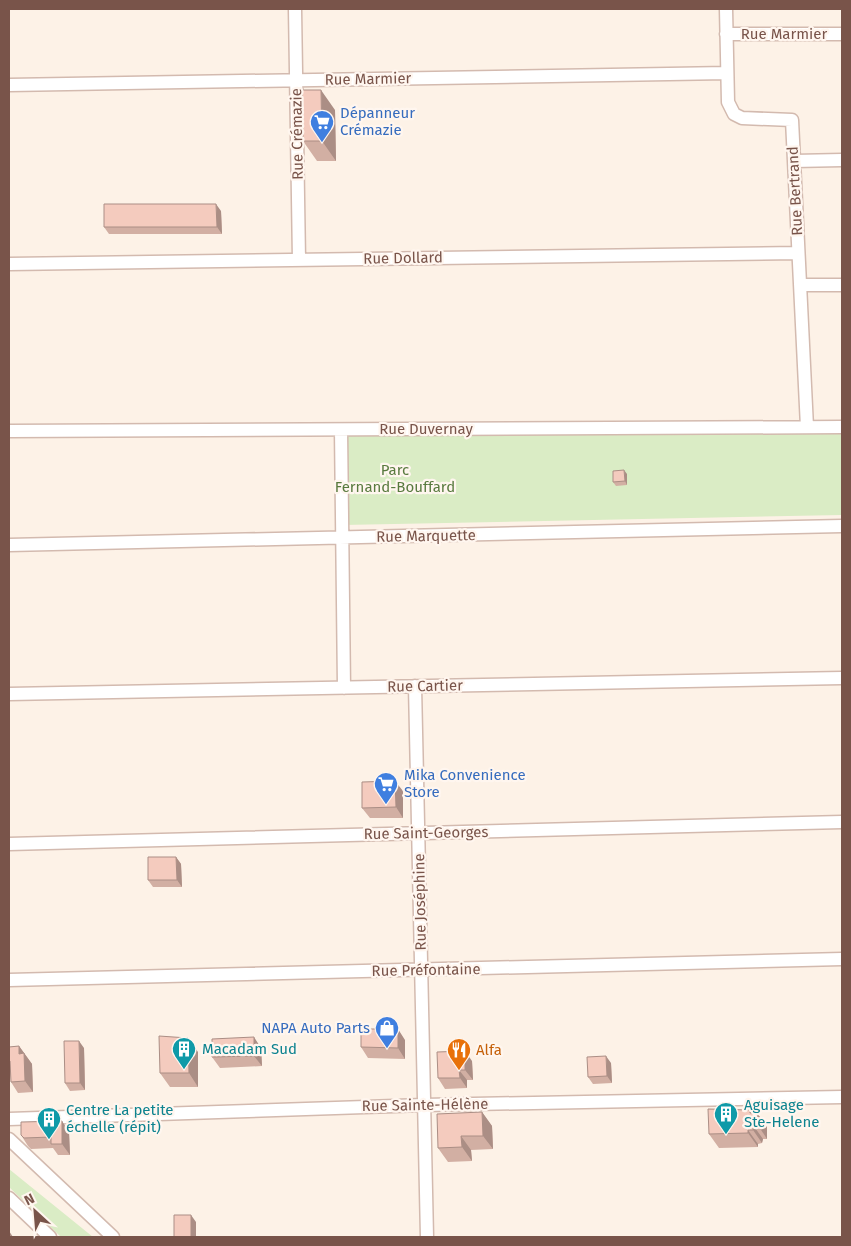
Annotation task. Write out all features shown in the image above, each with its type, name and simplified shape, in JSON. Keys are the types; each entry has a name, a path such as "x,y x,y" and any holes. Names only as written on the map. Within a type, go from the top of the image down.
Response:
{"street":[{"name":"Rue Crémazie","path":"295,9 299,260"},
{"name":"Rue Bertrand","path":"726,9 728,102 734,114 742,118 792,120 806,427"},
{"name":"Rue Marmier","path":"726,34 842,34"},
{"name":"Rue Marmier","path":"9,84 727,73"},
{"path":"794,161 842,160"},
{"name":"Rue Dollard","path":"9,264 798,252"},
{"path":"800,285 842,285"},
{"name":"Rue Duvernay","path":"9,432 842,427"},
{"path":"341,430 344,688"},
{"name":"Rue Marquette","path":"9,544 842,526"},
{"name":"Rue Cartier","path":"9,694 842,678"},
{"name":"Rue Joséphine","path":"415,686 427,1237"},
{"name":"Rue Saint-Georges","path":"9,844 842,822"},
{"name":"Rue Préfontaine","path":"9,980 842,959"},
{"name":"Rue Sainte-Hélène","path":"9,1118 424,1105 842,1097"},
{"path":"9,1139 113,1237"},
{"path":"9,1198 50,1237"}],"green space":[{"name":"Parc Fernand-Bouffard","path":"842,431 842,515 343,525 345,434"},
{"path":"9,1169 93,1237 61,1237 9,1187"}],"building":[{"path":"302,90 321,90 322,141 303,141"},
{"path":"104,204 216,204 217,227 104,227"},
{"path":"624,470 625,481 613,482 613,471"},
{"path":"395,781 396,807 362,808 362,782"},
{"path":"148,857 176,857 177,880 148,880"},
{"path":"361,1029 398,1029 398,1048 361,1047"},
{"path":"159,1036 188,1038 189,1073 160,1073"},
{"path":"254,1037 254,1056 212,1057 212,1039"},
{"path":"64,1041 79,1041 80,1083 65,1083"},
{"path":"19,1046 19,1054 24,1053 25,1081 11,1082 9,1047"},
{"path":"465,1051 465,1070 459,1070 460,1078 438,1078 437,1052"},
{"path":"606,1056 607,1076 588,1077 587,1057"},
{"path":"708,1109 750,1110 750,1113 757,1113 757,1125 753,1125 753,1130 748,1130 748,1133 709,1134"},
{"path":"482,1112 483,1136 461,1136 462,1147 438,1148 437,1114"},
{"path":"62,1121 62,1144 51,1144 51,1137 24,1138 21,1135 21,1122"},
{"path":"174,1215 191,1215 191,1237 174,1237"}],"place":[{"name":"Dépanneur Crémazie","path":"322,143"},
{"name":"Mika Convenience Store","path":"386,805"},
{"name":"NAPA Auto Parts","path":"387,1049"},
{"name":"Macadam Sud","path":"184,1070"},
{"name":"Alfa","path":"459,1071"},
{"name":"Aguisage Ste-Helene","path":"726,1135"},
{"name":"Centre La petite échelle (répit)","path":"49,1140"}]}
